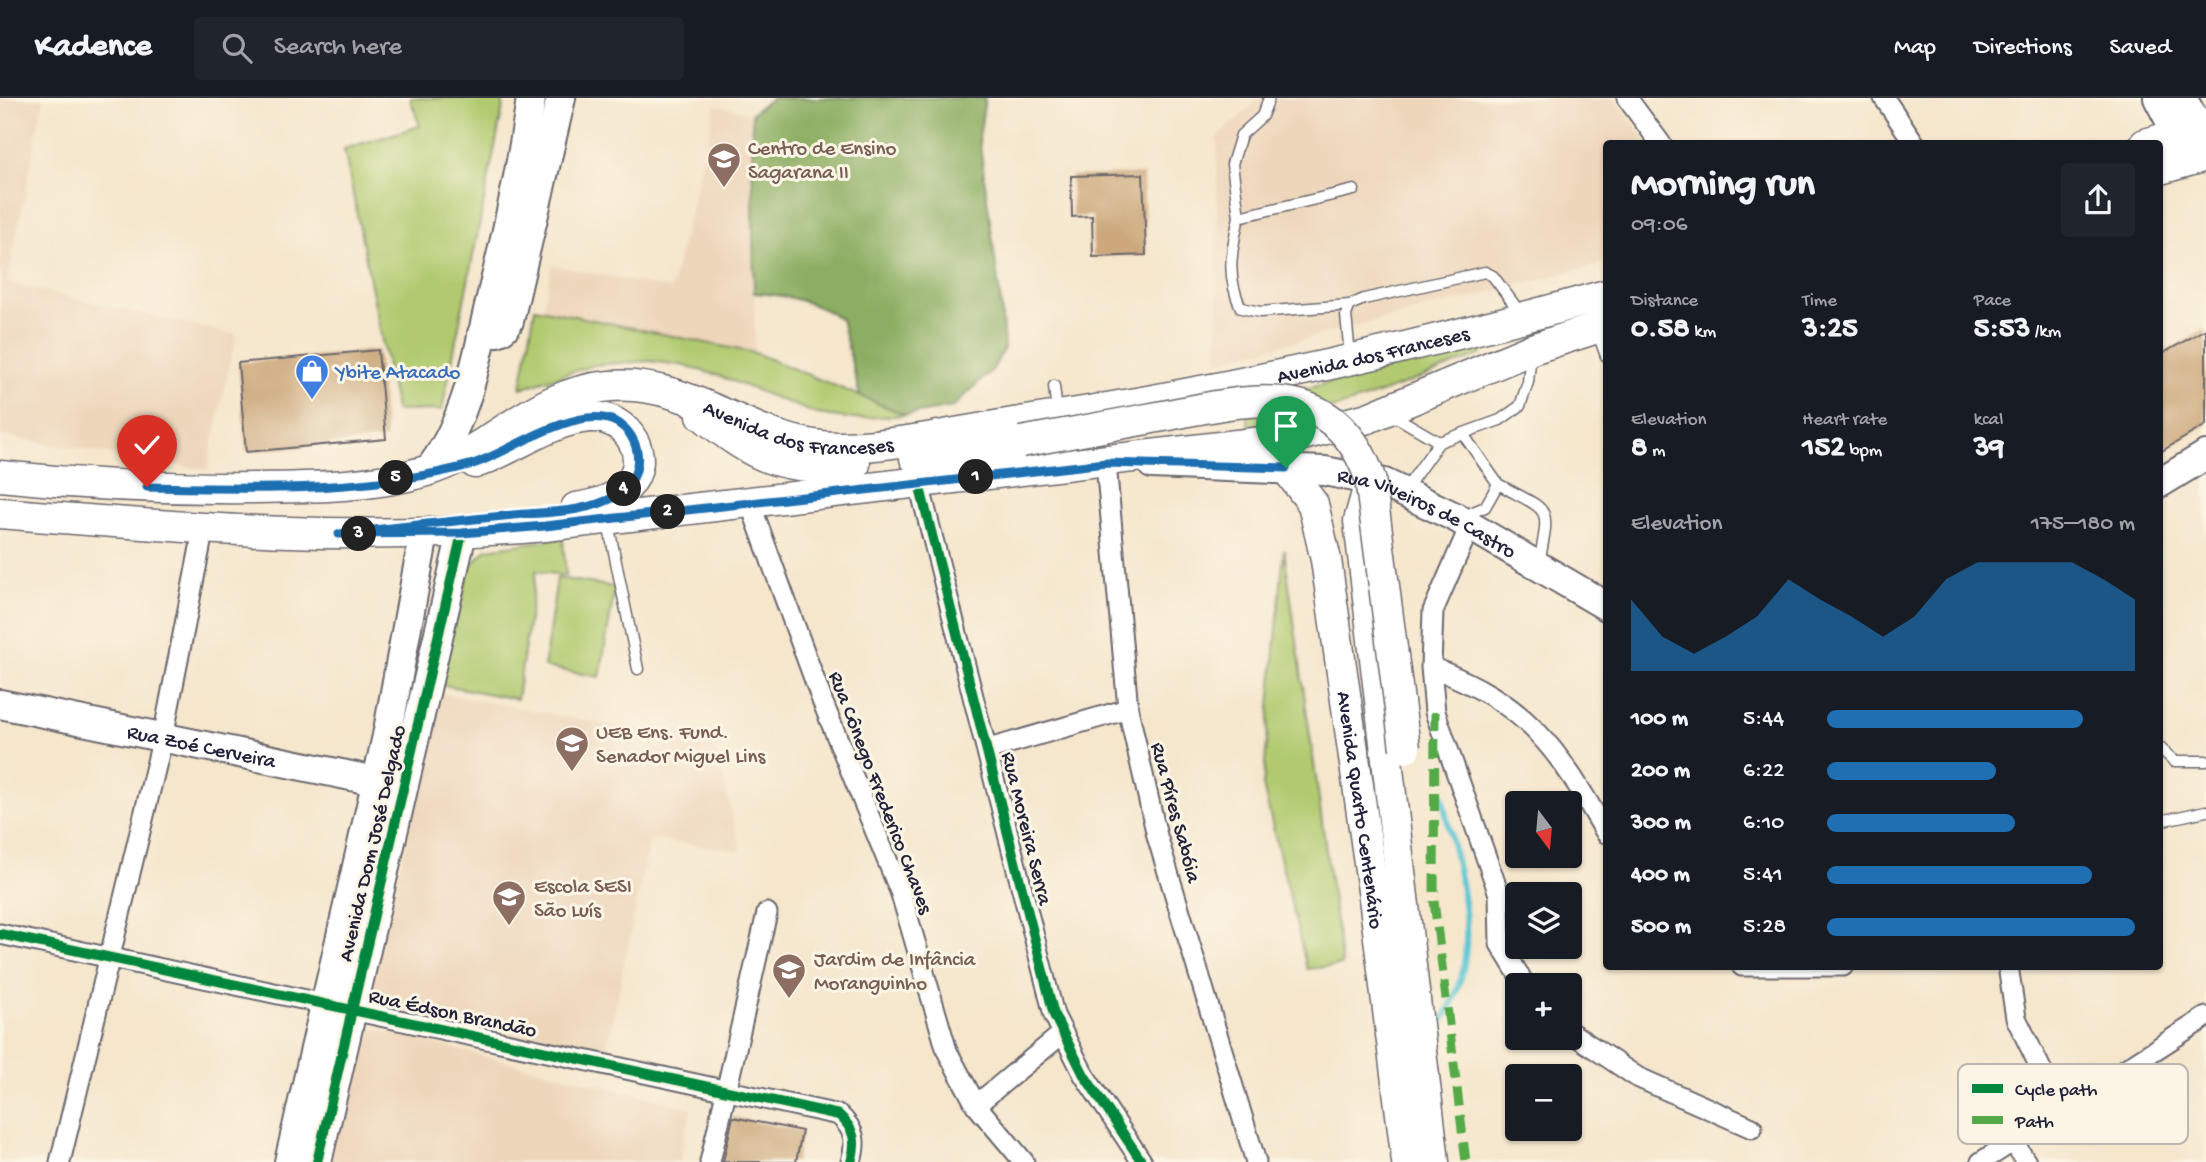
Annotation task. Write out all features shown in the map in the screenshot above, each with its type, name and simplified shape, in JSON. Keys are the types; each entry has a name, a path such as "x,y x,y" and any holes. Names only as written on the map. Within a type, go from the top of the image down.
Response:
{"main road":[{"path":"2163,166 2188,144"},
{"name":"Avenida dos Franceses","path":"0,476 89,485 203,488 293,487 371,481 429,470 473,449 534,409 569,394 610,386 655,387 701,403 775,436 820,446 863,445 1057,417 1350,358 1524,318 1603,296"},
{"name":"Avenida dos Franceses","path":"0,513 339,534 462,533 1106,463 1287,439 1343,426 1532,349 1601,326"},
{"path":"655,387 692,408 750,451 790,464 840,466 1021,442 1244,401 1284,401 1330,418 1355,445 1370,478 1405,748 1388,897"},
{"path":"339,534 592,505 617,495 626,488 637,468 638,457 631,435 621,426 602,418 582,418 475,463 371,481"},
{"name":"Avenida Quarto Centenário","path":"1286,468 1307,494 1321,528 1434,1162"},
{"name":"Avenida Quarto Centenário","path":"1394,487 1366,496 1360,521 1407,1162"}],"street":[{"path":"429,470 457,425 482,334 522,171 531,98"},
{"path":"545,98 555,98"},
{"path":"482,334 498,332 506,328 509,321 561,98"},
{"path":"1627,98 1658,140"},
{"path":"1884,98 1912,140"},
{"path":"2158,98 2188,144"},
{"path":"2182,98 2188,144"},
{"path":"2163,480 2206,455"},
{"name":"Rua Viveiros de Castro","path":"1106,463 1286,468 1347,474 1394,487 1463,521 1603,604"},
{"name":"Rua Píres Sabóia","path":"1106,463 1128,709 1157,836 1256,1162"},
{"name":"Rua Moreira Serra","path":"919,484 989,749 1054,1015 1084,1075 1142,1162"},
{"name":"Rua Cônego Frederico Chaves","path":"750,503 823,703 901,894 947,1051 976,1105 1024,1162"},
{"path":"1463,521 1433,611 1431,667 1435,712 1499,894 1500,944 1518,973"},
{"path":"60,1162 163,737 204,527"},
{"name":"Avenida Dom José Delgado","path":"289,1162 339,1007 404,786 462,533"},
{"name":"Avenida Dom José Delgado","path":"317,1162 376,781 424,534"},
{"path":"1431,667 1471,682 1536,727 1603,827"},
{"name":"Rua Zoé Cerveira","path":"0,704 404,786"},
{"path":"989,749 1128,709"},
{"path":"710,1162 767,913"},
{"name":"Rua Édson Brandão","path":"0,934 839,1115 852,1128 855,1149 851,1162"},
{"path":"2009,970 2015,1018 2038,1064"},
{"path":"2131,1064 2206,1017"},
{"path":"976,1105 1063,1033"},
{"path":"1582,1040 1637,1077 1752,1128"},
{"path":"1981,1162 2008,1144"},
{"path":"2015,1144 2026,1162"}],"lane":[{"path":"1269,98 1262,116 1241,135 1232,164 1239,218 1232,246 1231,286 1241,309 1260,312 1350,305 1485,272 1493,276 1524,318"},
{"path":"1239,218 1354,190"},
{"path":"1350,305 1346,315 1350,358"},
{"path":"1394,487 1439,442 1500,420 1520,406 1528,382 1532,349"},
{"path":"1054,386 1057,417"},
{"path":"1385,411 1439,442"},
{"path":"1463,434 1498,484 1543,509 1547,519 1538,566"},
{"path":"1463,521 1485,507 1498,484"},
{"path":"607,519 638,669"},
{"path":"2163,751 2174,761 2206,761"},
{"path":"2163,820 2206,811"}],"shaded area":[{"path":"0,98 44,98 7,283 236,335 207,470 0,436"},
{"path":"1260,98 1614,98 1646,140 1603,140 1603,264 1218,361 1217,138"},
{"name":"Centro de Ensino Sagarana II","path":"716,105 752,113 755,353 543,309 552,265 671,289"},
{"path":"442,693 614,726 712,735 741,851 650,839 606,1053 368,1000"},
{"path":"360,1025 691,1108 680,1162 330,1162"}],"green space":[{"path":"410,98 502,98 503,107 442,410 396,411 344,149 420,126"},
{"path":"772,98 985,98 979,138 1001,304 1004,348 994,368 953,407 906,415 860,396 841,319 799,300 754,293 752,113"},
{"path":"535,308 755,353 906,415 853,419 817,414 717,375 681,365 649,361 594,365 521,388"},
{"path":"1480,345 1482,354 1367,398 1309,415 1249,427 1247,411 1276,396"},
{"path":"563,538 566,576 536,571 517,699 438,684 471,565 487,549"},
{"path":"1284,549 1342,965 1307,969 1263,786"},
{"path":"557,578 615,587 600,677 544,667"}],"building":[{"path":"1143,174 1146,255 1093,257 1092,216 1072,217 1071,176"},
{"path":"2206,329 2206,425 2163,450 2163,353"},
{"name":"Ybite Atacado","path":"378,350 386,439 246,452 238,363"},
{"path":"733,1117 802,1131 796,1162 723,1162"}],"waterway":[{"path":"1429,1040 1449,1010 1460,980 1466,951 1462,891 1442,795"}],"marked path":[{"path":"1435,712 1434,901 1466,1162"}],"cycle path":[{"path":"919,484 1054,1015 1084,1075 1142,1162"},
{"path":"317,1162 462,533"},
{"path":"0,934 839,1115 853,1136 851,1162"}],"place":[{"name":"Centro de Ensino Sagarana II","path":"724,189"},
{"name":"Ybite Atacado","path":"312,401"},
{"name":"UEB Ens. Fund. Senador Miguel Lins","path":"572,773"},
{"name":"Escola SESI São Luís","path":"509,927"},
{"name":"Jardim de Infância Moranguinho","path":"789,1000"}],"route":[{"path":"147,487 336,485 443,471 489,458 570,421 592,417 612,420 631,435 636,446 637,468 633,479 617,495 592,505 571,509 339,534 503,530 1106,463 1286,468"}]}
